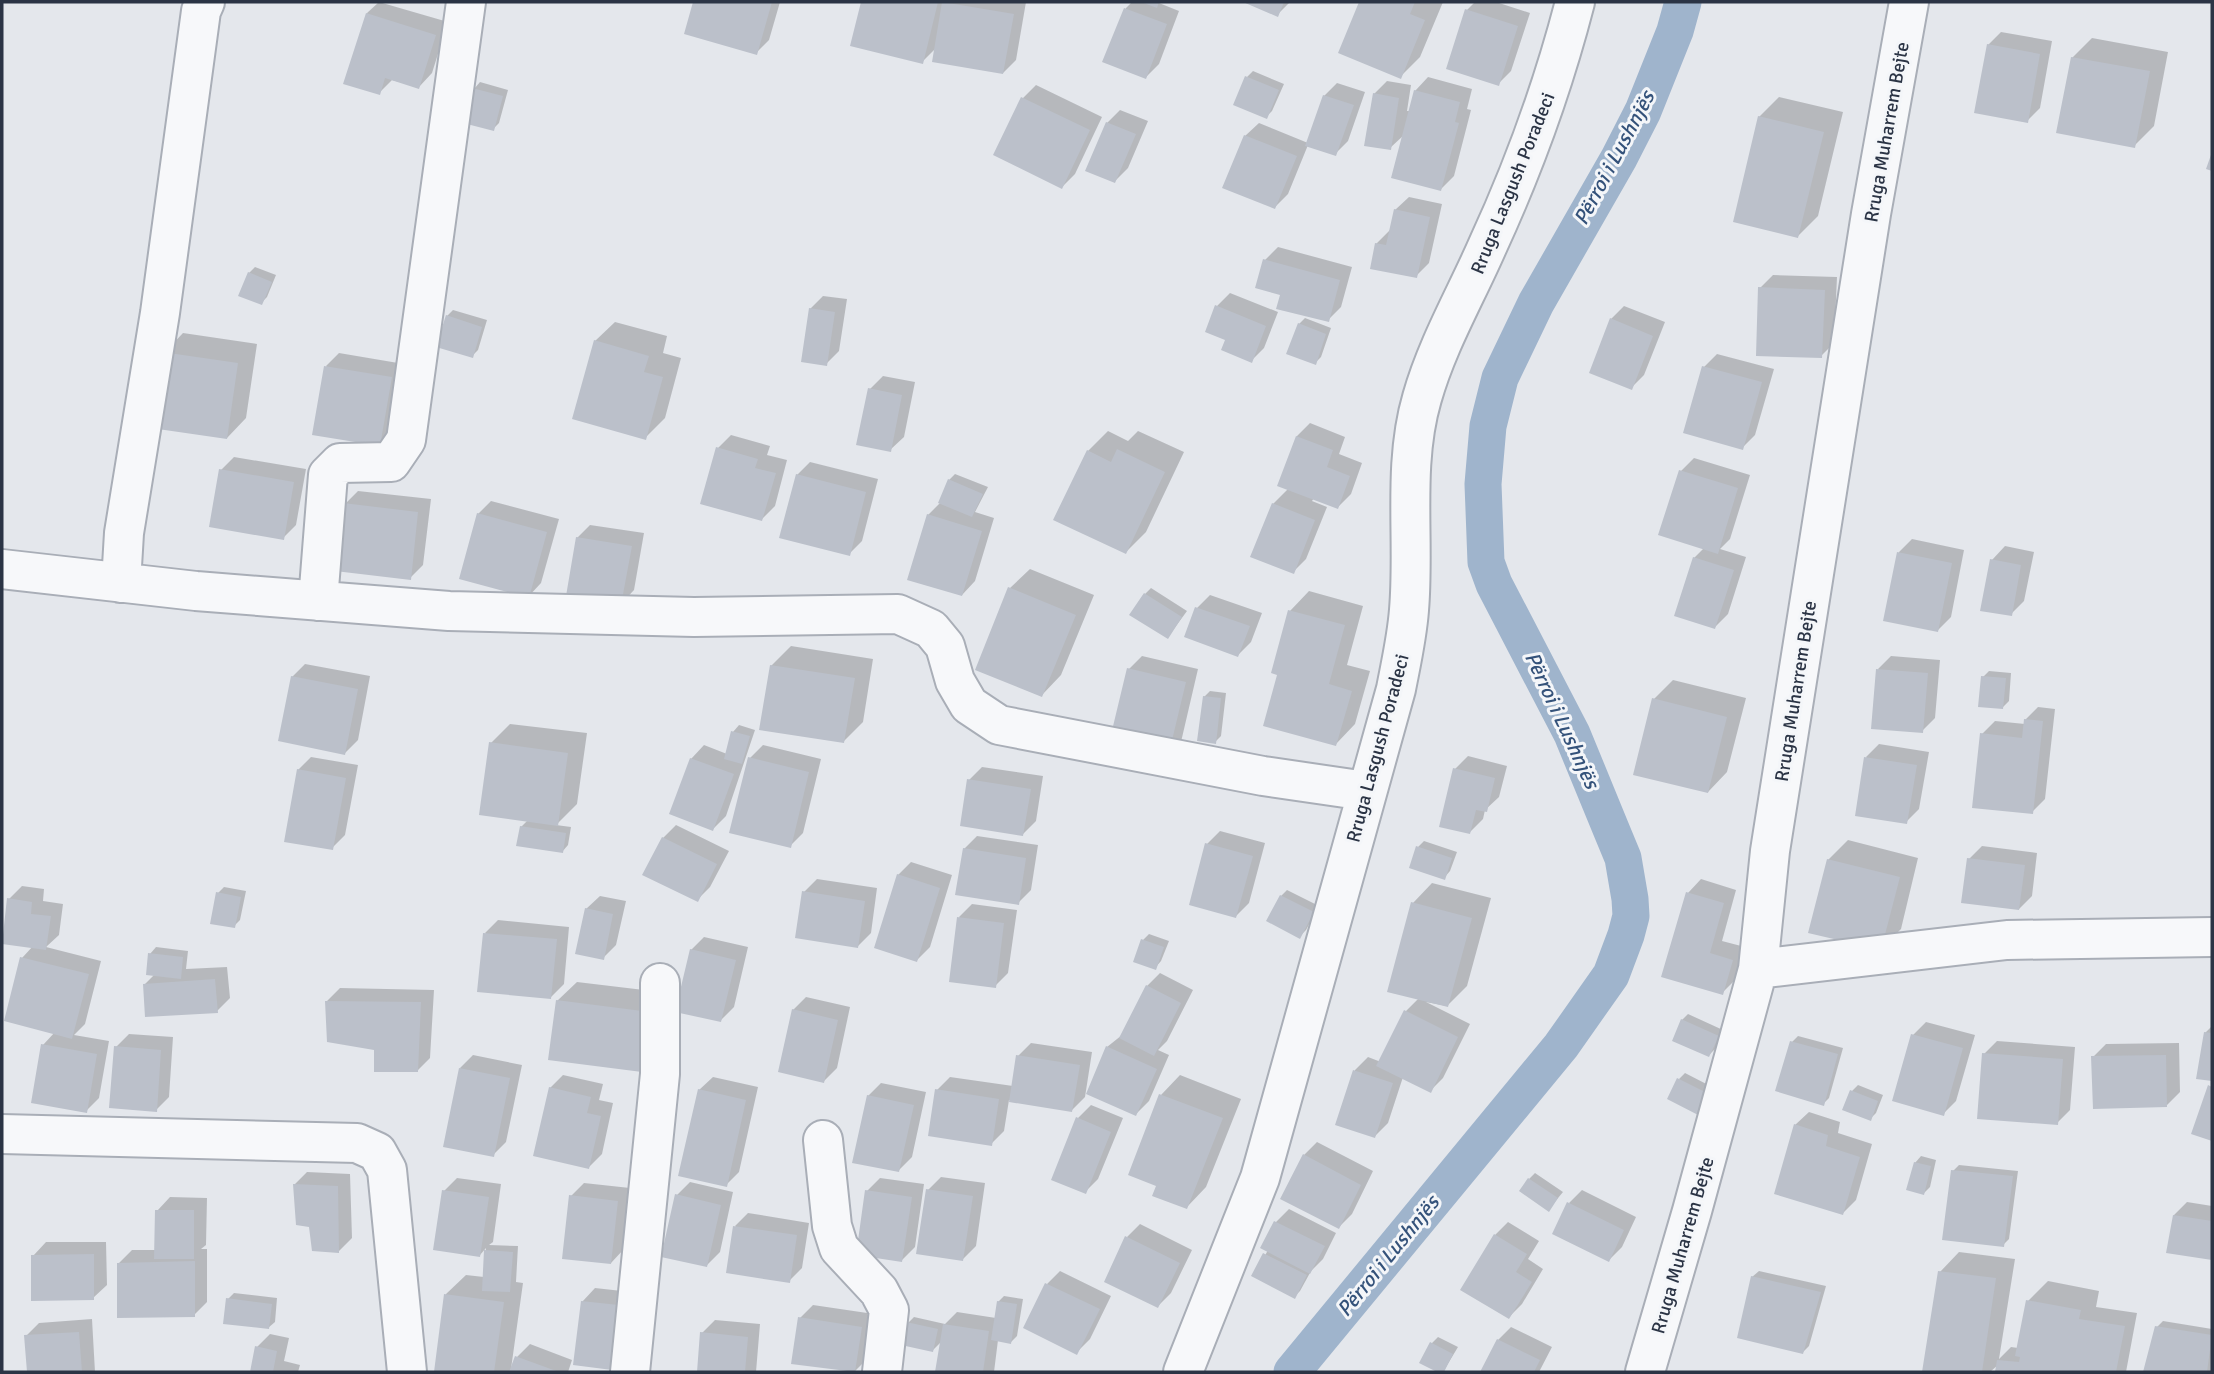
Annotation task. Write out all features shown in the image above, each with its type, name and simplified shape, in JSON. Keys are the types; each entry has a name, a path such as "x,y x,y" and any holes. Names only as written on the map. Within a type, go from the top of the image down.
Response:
{"street":[{"path":"121,583 124,533 160,313 201,11 205,2"},
{"path":"318,601 328,475 341,463 391,462 406,440 466,2"},
{"name":"Rruga Lasgush Poradeci","path":"1183,1372 1260,1178 1396,689 1409,610 1411,471 1421,401 1441,344 1488,247 1551,90 1575,2"},
{"name":"Rruga Muharrem Bejte","path":"1645,1372 1758,969 1776,811 1869,228 1909,2"},
{"path":"2,569 121,583 449,611 694,617 898,614 931,629 945,646 955,681 969,705 999,724 1263,776 1366,791"},
{"path":"1758,969 2007,940 2212,937"},
{"path":"629,1372 660,1074 660,983"},
{"path":"2,1133 357,1143 377,1152 387,1170 407,1372"},
{"path":"823,1140 832,1226 839,1248 880,1291 890,1310 881,1372"}],"building":[{"path":"693,2 772,2 757,55 684,34"},
{"path":"861,2 938,2 923,64 850,46"},
{"path":"942,2 1014,14 1003,74 932,62"},
{"path":"1141,2 1159,2 1157,8"},
{"path":"1243,2 1284,2 1278,17"},
{"path":"1359,2 1415,2 1410,14 1425,20 1401,79 1338,53"},
{"path":"1124,8 1167,24 1146,79 1102,62"},
{"path":"1465,9 1518,26 1499,86 1446,69"},
{"path":"366,13 436,35 419,89 385,78 380,95 343,84"},
{"path":"1987,44 2040,54 2028,123 1974,113"},
{"path":"2071,57 2150,71 2135,148 2056,133"},
{"path":"1245,76 1279,90 1267,119 1233,105"},
{"path":"472,88 503,96 494,131 463,123"},
{"path":"1414,90 1460,102 1455,122 1459,123 1441,191 1391,178"},
{"path":"1373,93 1399,98 1391,150 1364,146"},
{"path":"1323,95 1354,105 1336,156 1305,146"},
{"path":"1021,97 1090,130 1062,189 993,155"},
{"path":"1758,116 1824,132 1798,238 1733,222"},
{"path":"1106,122 1136,134 1115,183 1085,171"},
{"path":"1244,135 1297,156 1275,209 1222,188"},
{"path":"2212,152 2212,171 2206,169"},
{"path":"1394,209 1430,217 1417,278 1370,269 1375,243 1386,245"},
{"path":"1263,259 1340,280 1329,322 1276,309 1280,295 1255,288"},
{"path":"248,272 272,282 262,305 238,296"},
{"path":"1758,287 1825,290 1822,358 1756,356"},
{"path":"1215,305 1266,326 1252,363 1221,350 1225,340 1205,332"},
{"path":"809,308 835,312 827,366 801,362"},
{"path":"446,315 482,327 473,358 436,347"},
{"path":"1610,318 1653,336 1632,390 1589,373"},
{"path":"1298,323 1326,334 1316,365 1286,354"},
{"path":"594,340 649,356 644,372 663,377 646,440 572,419"},
{"path":"162,352 238,363 227,439 151,428"},
{"path":"324,366 392,377 380,446 312,435"},
{"path":"1702,366 1762,382 1743,450 1683,433"},
{"path":"868,388 902,395 891,452 856,445"},
{"path":"1296,436 1333,450 1327,467 1350,476 1338,509 1277,486"},
{"path":"716,447 758,459 755,468 776,473 762,521 700,504"},
{"path":"1117,449 1165,472 1126,554 1053,520 1087,450 1111,462"},
{"path":"219,469 294,482 284,540 209,527"},
{"path":"1679,470 1738,488 1718,554 1658,535"},
{"path":"796,474 866,492 850,556 779,538"},
{"path":"948,479 983,494 972,517 938,503"},
{"path":"343,503 418,512 411,580 335,571"},
{"path":"1272,503 1315,520 1294,574 1250,557"},
{"path":"477,513 547,532 529,598 459,579"},
{"path":"927,514 982,531 962,596 907,580"},
{"path":"576,537 632,546 621,605 566,596"},
{"path":"1897,552 1952,563 1938,632 1883,621"},
{"path":"1693,557 1734,570 1715,629 1674,616"},
{"path":"1990,559 2021,565 2012,616 1980,611"},
{"path":"1008,587 1076,615 1042,697 975,670"},
{"path":"1144,593 1182,617 1168,639 1129,615"},
{"path":"1195,607 1250,626 1238,657 1184,637"},
{"path":"1288,610 1345,625 1329,684 1352,691 1336,746 1263,726 1277,675 1271,673"},
{"path":"770,665 855,678 844,743 759,730"},
{"path":"1127,668 1186,682 1168,757 1109,743"},
{"path":"1876,669 1928,673 1923,733 1871,729"},
{"path":"291,676 358,689 345,755 278,741"},
{"path":"1981,676 2006,678 2003,709 1978,707"},
{"path":"1203,696 1221,698 1216,744 1197,741"},
{"path":"1652,698 1727,717 1708,793 1633,775"},
{"path":"2024,719 2043,721 2033,814 1972,808 1980,733 2022,738"},
{"path":"731,731 750,736 742,764 724,759"},
{"path":"489,742 568,753 558,826 479,815"},
{"path":"748,757 809,772 791,848 729,833"},
{"path":"1864,757 1917,765 1907,824 1855,816"},
{"path":"690,758 734,774 713,831 669,814"},
{"path":"1453,768 1495,778 1487,812 1476,810 1470,834 1439,827"},
{"path":"297,769 346,778 333,850 284,842"},
{"path":"967,779 1031,789 1023,836 960,826"},
{"path":"520,826 566,833 563,853 516,846"},
{"path":"662,837 717,864 698,902 642,875"},
{"path":"1205,843 1253,856 1236,918 1189,905"},
{"path":"1416,846 1452,858 1445,880 1409,868"},
{"path":"963,848 1026,858 1019,905 955,895"},
{"path":"1967,858 2025,865 2019,910 1961,903"},
{"path":"1827,859 1900,877 1881,950 1808,933"},
{"path":"897,874 940,888 917,962 874,948"},
{"path":"802,891 865,901 858,948 795,938"},
{"path":"216,892 241,897 235,928 210,924"},
{"path":"1686,892 1724,903 1710,953 1733,960 1723,995 1661,977"},
{"path":"1280,895 1314,912 1300,939 1266,921"},
{"path":"7,898 32,902 31,914 51,916 46,950 2,944"},
{"path":"1411,902 1472,918 1448,1007 1387,992"},
{"path":"585,908 613,914 604,960 575,954"},
{"path":"957,917 1004,923 996,988 949,982"},
{"path":"483,933 557,939 551,999 477,992"},
{"path":"1141,939 1164,947 1156,970 1133,962"},
{"path":"690,949 736,960 721,1022 675,1012"},
{"path":"148,953 183,957 181,979 146,975"},
{"path":"20,957 89,974 72,1039 4,1021"},
{"path":"215,979 218,1013 145,1017 143,984"},
{"path":"1146,985 1181,1003 1154,1056 1119,1038"},
{"path":"556,1000 650,1012 642,1072 548,1060"},
{"path":"325,1001 421,1002 418,1072 374,1072 374,1050 327,1042"},
{"path":"792,1009 838,1020 824,1083 778,1072"},
{"path":"1404,1010 1458,1037 1431,1093 1376,1066"},
{"path":"1681,1019 1719,1036 1709,1057 1672,1041"},
{"path":"2204,1032 2212,1033 2212,1081 2196,1079"},
{"path":"1911,1034 1963,1048 1944,1116 1892,1101"},
{"path":"1790,1041 1838,1054 1824,1106 1775,1091"},
{"path":"41,1044 97,1054 87,1113 31,1103"},
{"path":"114,1046 161,1050 157,1112 109,1108"},
{"path":"1106,1046 1157,1069 1136,1116 1086,1094"},
{"path":"1982,1053 2063,1059 2058,1125 1977,1119"},
{"path":"1016,1055 1080,1065 1072,1112 1009,1102"},
{"path":"2166,1055 2167,1107 2093,1109 2091,1056"},
{"path":"459,1068 510,1078 494,1157 443,1147"},
{"path":"1353,1070 1393,1083 1375,1138 1335,1125"},
{"path":"1677,1078 1713,1096 1702,1117 1667,1099"},
{"path":"2208,1085 2212,1087 2212,1141 2191,1134"},
{"path":"549,1087 591,1097 587,1113 601,1116 589,1169 533,1156"},
{"path":"698,1089 746,1100 727,1187 678,1176"},
{"path":"935,1089 999,1099 992,1146 928,1136"},
{"path":"1850,1090 1878,1101 1871,1121 1842,1110"},
{"path":"1159,1094 1223,1118 1187,1209 1152,1196 1156,1186 1128,1175"},
{"path":"867,1095 914,1105 899,1172 852,1163"},
{"path":"1076,1117 1111,1132 1086,1194 1051,1180"},
{"path":"1794,1124 1828,1135 1826,1146 1860,1157 1843,1215 1774,1194"},
{"path":"1303,1154 1361,1185 1339,1229 1280,1199"},
{"path":"1914,1162 1931,1166 1924,1195 1906,1190"},
{"path":"1951,1170 2013,1176 2004,1247 1942,1240"},
{"path":"1528,1178 1558,1198 1549,1212 1519,1191"},
{"path":"293,1184 338,1186 339,1253 312,1251 309,1227 296,1225"},
{"path":"926,1189 973,1196 963,1261 916,1254"},
{"path":"442,1190 489,1197 480,1257 433,1250"},
{"path":"865,1190 912,1197 902,1262 856,1255"},
{"path":"675,1194 721,1205 707,1267 661,1257"},
{"path":"569,1195 618,1201 611,1264 562,1259"},
{"path":"1567,1202 1624,1230 1609,1262 1552,1234"},
{"path":"155,1210 194,1210 194,1259 154,1259"},
{"path":"2173,1215 2212,1221 2212,1260 2166,1253"},
{"path":"1274,1221 1325,1246 1310,1274 1260,1248"},
{"path":"733,1226 797,1235 790,1283 726,1273"},
{"path":"1494,1234 1527,1254 1516,1272 1532,1282 1509,1319 1460,1290"},
{"path":"1125,1236 1180,1263 1158,1308 1104,1282"},
{"path":"484,1250 513,1252 510,1292 482,1291"},
{"path":"1263,1253 1307,1275 1295,1299 1251,1276"},
{"path":"94,1254 94,1300 31,1301 31,1255"},
{"path":"195,1261 195,1317 117,1318 117,1263"},
{"path":"1938,1271 1996,1278 1982,1372 1922,1372"},
{"path":"1751,1276 1821,1292 1803,1354 1737,1338"},
{"path":"1045,1283 1100,1309 1077,1355 1023,1328"},
{"path":"444,1294 504,1302 494,1372 434,1372"},
{"path":"226,1298 272,1304 269,1329 223,1324"},
{"path":"2026,1300 2081,1310 2079,1319 2125,1326 2116,1372 1995,1372 1997,1360 2019,1362 2020,1357 2015,1356"},
{"path":"581,1301 628,1306 620,1371 573,1365"},
{"path":"997,1301 1017,1304 1011,1344 991,1340"},
{"path":"798,1317 862,1327 855,1372 791,1364"},
{"path":"906,1322 938,1329 933,1352 901,1345"},
{"path":"943,1324 989,1331 983,1372 935,1372"},
{"path":"2155,1326 2212,1335 2207,1372 2143,1372"},
{"path":"79,1332 82,1372 27,1372 24,1335"},
{"path":"700,1332 748,1337 745,1372 697,1372"},
{"path":"1497,1339 1540,1360 1534,1372 1480,1372"},
{"path":"1430,1342 1453,1354 1444,1372 1437,1372 1419,1363"},
{"path":"255,1346 277,1351 273,1372 250,1372"},
{"path":"515,1356 559,1372 509,1372"}],"waterway":[{"name":"Përroi i Lushnjës","path":"1292,1372 1561,1046 1611,975 1626,935 1631,916 1623,858 1572,734 1494,584 1486,562 1483,484 1488,426 1500,378 1536,303 1643,111 1675,31 1683,2"}]}
